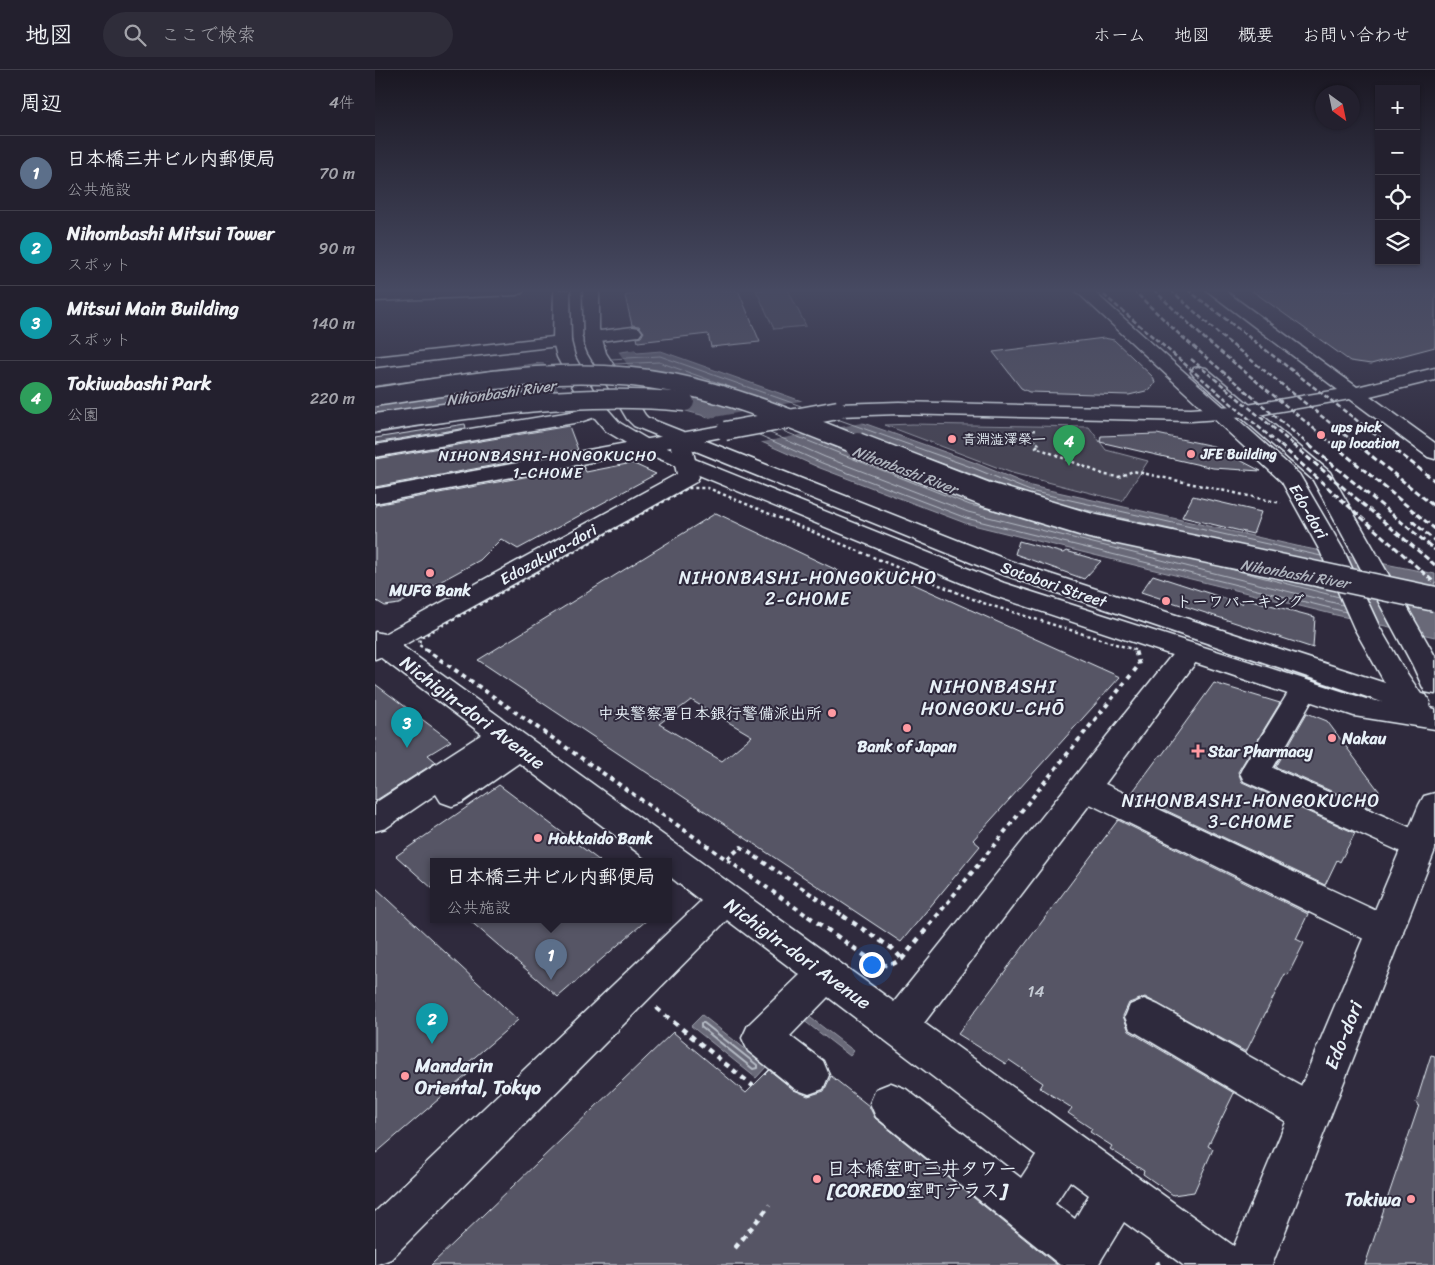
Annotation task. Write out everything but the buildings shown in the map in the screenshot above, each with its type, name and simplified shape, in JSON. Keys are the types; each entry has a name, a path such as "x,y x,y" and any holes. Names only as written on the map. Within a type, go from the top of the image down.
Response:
{"main road":[{"path":"564,346 597,410 620,433 645,446"},
{"path":"594,346 637,419 683,451"},
{"name":"Edo-dori","path":"1145,346 1291,479 1332,551 1367,628 1390,669 1428,716"},
{"path":"1289,346 1435,453"},
{"path":"375,362 564,349"},
{"name":"Edo-dori","path":"1187,360 1322,477 1411,637 1435,685"},
{"path":"1352,393 1369,382 1435,365"},
{"path":"375,496 645,446 683,451 725,431 838,410 899,408 1221,414 1377,389 1435,374"},
{"path":"375,397 478,383 561,375 623,376 677,383 759,407 896,462 1041,513 1091,526 1435,599"},
{"path":"375,423 513,403 571,397 643,398 698,404 757,420 986,508 1065,533 1126,549 1435,614"},
{"path":"375,451 580,416 597,410"},
{"name":"Edozakura-dori","path":"378,645 688,476 683,451"},
{"name":"Sotobori Street","path":"683,451 995,588 1364,709 1428,716"},
{"name":"Sotobori Street","path":"683,451 1001,566 1351,683 1428,716"},
{"name":"Nichigin-dori Avenue","path":"378,645 512,741 669,858"},
{"path":"898,1026 949,963 1189,652"},
{"path":"1304,690 1255,773 1421,846"},
{"path":"452,794 512,741"},
{"path":"375,819 512,741"},
{"path":"1083,787 1385,932"},
{"name":"Edo-dori","path":"1249,1265 1421,846 1435,805"},
{"name":"Nichigin-dori Avenue","path":"672,860 1222,1265"},
{"path":"375,1243 725,900"},
{"path":"809,1074 762,1038 826,974"},
{"path":"1143,1017 1311,1113"},
{"path":"891,1103 1080,1252 1118,1190"},
{"path":"1026,1209 1065,1150"}],"path":[{"path":"1035,423 1034,440 1039,444 1036,447 1105,475 1119,477 1133,471 1282,503"},
{"path":"419,645 874,962 889,966 902,959 1139,665 1135,650"},
{"path":"727,859 741,847 893,949 902,959"},
{"path":"653,1005 753,1086"},
{"path":"735,1248 770,1205"}],"shaded area":[{"path":"885,425 1089,427 1106,450 1148,461 1122,501 1012,473"}],"water":[{"name":"Nihonbashi River","path":"635,350 637,353 661,351 973,462 1031,486 1301,547 1435,574 1435,637 1336,615 965,523 820,468 701,415 671,407 559,404 375,434 375,386"},
{"path":"702,1015 767,1066 756,1078 691,1026"},
{"path":"807,1015 854,1051 850,1056 803,1020"}],"pier":[{"path":"618,351 656,406 566,405 543,362"},
{"path":"806,400 866,422 758,443 704,419"}],"railway":[{"path":"1163,346 1281,446"},
{"path":"1193,346 1310,446"},
{"path":"1213,346 1335,446"},
{"path":"1233,346 1359,446"},
{"path":"1260,346 1390,446"},
{"path":"1191,359 1295,446"},
{"path":"1280,445 1435,583"},
{"path":"1293,445 1435,565"},
{"path":"1309,445 1435,550"},
{"path":"1334,445 1435,529"},
{"path":"1358,445 1435,507"},
{"path":"1389,445 1435,481"},
{"path":"1412,521 1435,541"}],"place":[{"name":"ups pick up location","path":"1321,435"},
{"name":"青淵澁澤榮一","path":"952,439"},
{"name":"JFE Building","path":"1191,454"},
{"name":"Tokiwabashi Park","path":"1069,466"},
{"name":"MUFG Bank","path":"430,573"},
{"name":"トーワパーキング","path":"1166,601"},
{"name":"中央警察署日本銀行警備派出所","path":"832,713"},
{"name":"Bank of Japan","path":"907,728"},
{"name":"Nakau","path":"1332,738"},
{"name":"Mitsui Main Building","path":"407,748"},
{"name":"Star Pharmacy","path":"1198,751"},
{"name":"Hokkaido Bank","path":"538,838"},
{"name":"日本橋三井ビル内郵便局","path":"551,980"},
{"name":"Nihombashi Mitsui Tower","path":"432,1044"},
{"name":"Mandarin Oriental, Tokyo","path":"405,1076"},
{"name":"日本橋室町三井タワー [COREDO室町テラス]","path":"817,1179"},
{"name":"Tokiwa","path":"1411,1199"}],"district":[{"name":"NIHONBASHI-HONGOKUCHO 1-CHOME","path":"548,464"},
{"name":"NIHONBASHI-HONGOKUCHO 2-CHOME","path":"808,588"},
{"name":"NIHONBASHI HONGOKU-CHŌ","path":"993,697"},
{"name":"NIHONBASHI-HONGOKUCHO 3-CHOME","path":"1251,811"}]}
